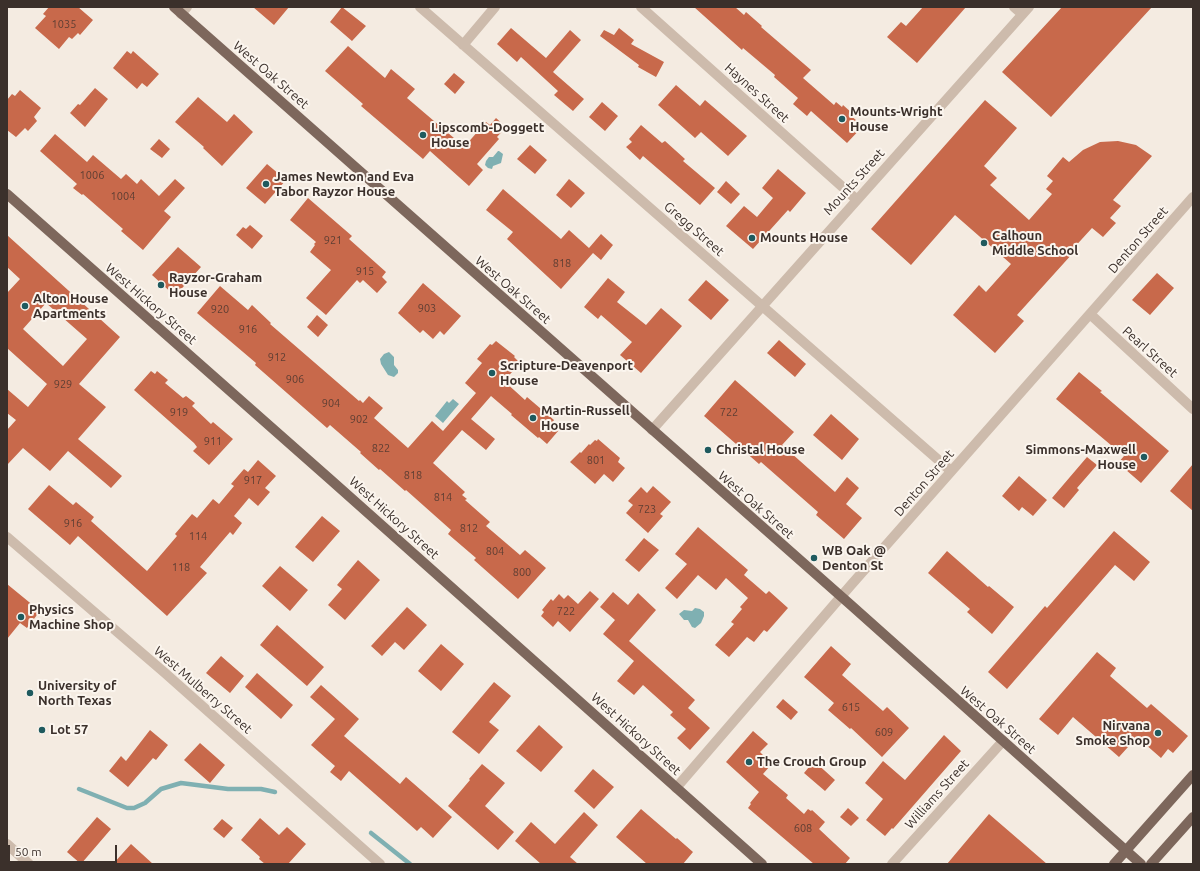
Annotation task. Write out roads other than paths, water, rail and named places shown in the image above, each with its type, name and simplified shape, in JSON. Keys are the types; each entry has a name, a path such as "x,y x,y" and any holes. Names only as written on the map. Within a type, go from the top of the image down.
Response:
{"main road":[{"name":"West Oak Street","path":"181,9 1141,864"},
{"name":"West Hickory Street","path":"7,194 762,864"},
{"path":"1114,864 1193,775"},
{"path":"1151,864 1193,817"}],"street":[{"name":"Gregg Street","path":"420,7 951,471"},
{"path":"463,45 496,7"},
{"name":"Haynes Street","path":"641,7 856,199"},
{"path":"1014,7 1026,11"},
{"name":"Mounts Street","path":"652,430 856,199 1026,11"},
{"name":"Denton Street","path":"676,788 951,471 1193,197"},
{"name":"Pearl Street","path":"1090,314 1193,409"},
{"name":"West Mulberry Street","path":"7,537 166,673 380,864"},
{"name":"Williams Street","path":"892,864 1003,741"},
{"path":"7,844 29,864"}],"water":[{"path":"498,151 503,154 501,163 493,166 492,169 488,168 485,165 486,161 489,157 493,157"},
{"path":"389,352 394,357 394,365 398,370 398,373 394,377 388,375 381,364 380,359 384,354"},
{"path":"453,399 459,404 443,423 435,416 447,401 449,403"},
{"path":"695,608 704,612 704,616 701,623 695,628 692,627 688,620 684,620 679,614 684,610 692,611"}],"waterway":[{"path":"79,789 127,808 134,808 145,803 161,789 181,783 228,789 261,789 275,792"},
{"path":"371,833 410,864"}],"place":[{"name":"Mounts-Wright House","path":"842,119"},
{"name":"Lipscomb-Doggett House","path":"423,135"},
{"name":"James Newton and Eva Tabor Rayzor House","path":"266,184"},
{"name":"Mounts House","path":"752,238"},
{"name":"Calhoun Middle School","path":"984,243"},
{"name":"Rayzor-Graham House","path":"161,285"},
{"name":"Alton House Apartments","path":"25,306"},
{"name":"Scripture-Deavenport House","path":"492,373"},
{"name":"Martin-Russell House","path":"533,418"},
{"name":"Christal House","path":"708,450"},
{"name":"Simmons-Maxwell House","path":"1144,457"},
{"name":"WB Oak @ Denton St","path":"814,558"},
{"name":"Physics Machine Shop","path":"21,617"},
{"name":"University of North Texas","path":"30,693"},
{"name":"Lot 57","path":"42,730"},
{"name":"Nirvana Smoke Shop","path":"1158,733"},
{"name":"The Crouch Group","path":"749,762"}]}
